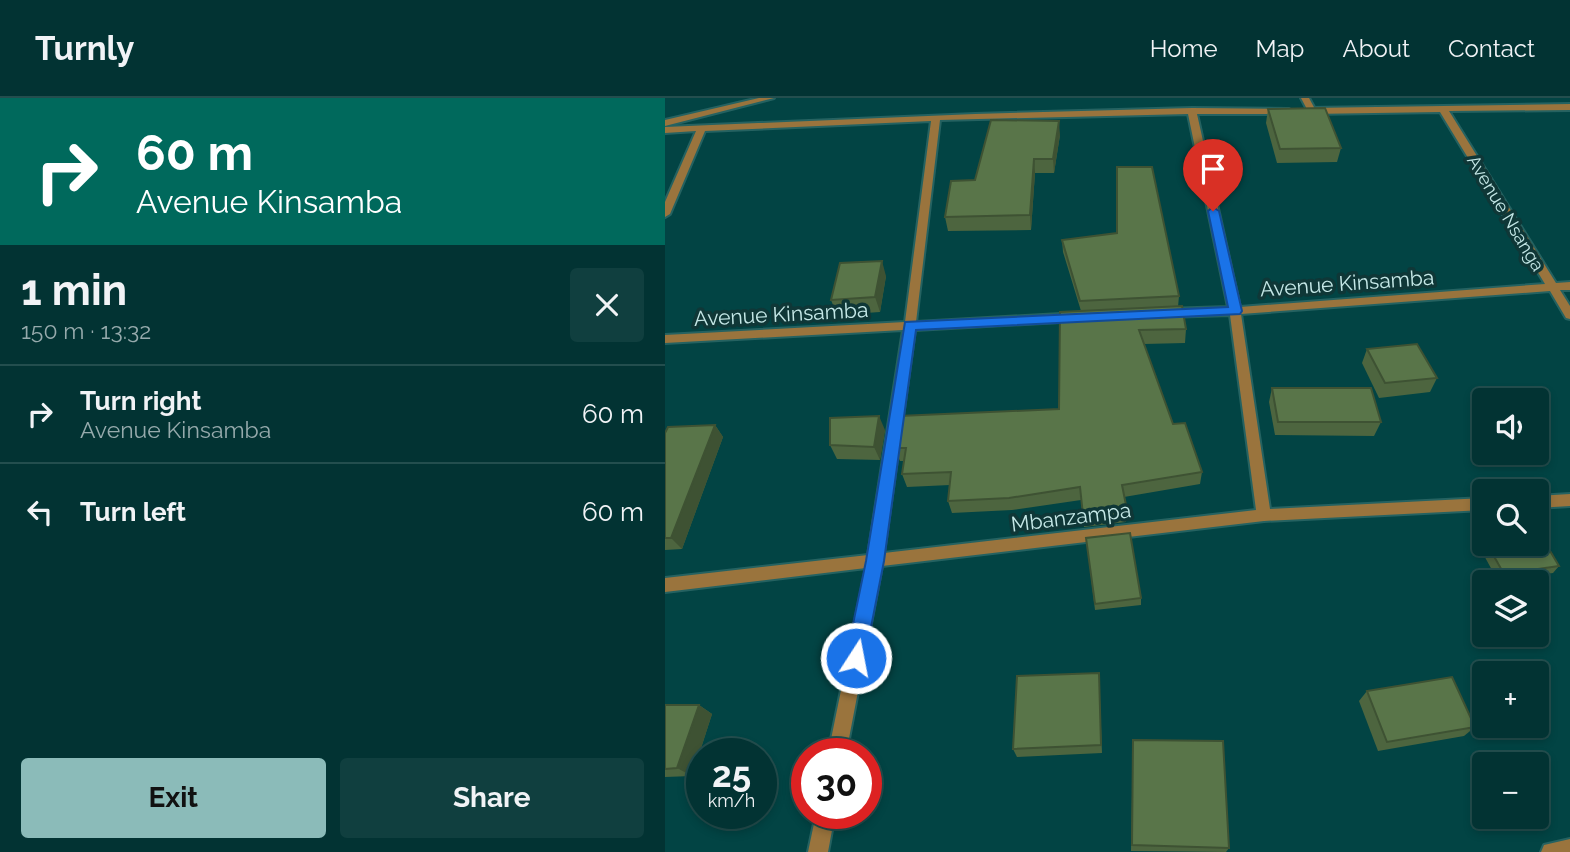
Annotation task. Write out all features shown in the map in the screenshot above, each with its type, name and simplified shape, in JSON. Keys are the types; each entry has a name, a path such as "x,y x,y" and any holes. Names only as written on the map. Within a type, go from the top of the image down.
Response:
{"street":[{"path":"665,123 770,98"},
{"path":"1305,98 1312,111"},
{"path":"665,130 936,118 1192,111 1570,107"},
{"name":"Avenue Nsanga","path":"1443,110 1570,315"},
{"path":"1192,111 1235,311 1264,515"},
{"path":"840,738 875,561 910,326 936,118"},
{"path":"665,215 702,128"},
{"name":"Avenue Kinsamba","path":"1156,313 1235,311 1570,286"},
{"name":"Avenue Kinsamba","path":"665,340 1090,316"},
{"path":"1549,501 1570,500"},
{"name":"Mbanzampa","path":"665,585 1264,515 1472,505"},
{"path":"818,852 822,829"},
{"path":"1551,852 1570,849"}],"building":[{"path":"1325,108 1341,148 1280,149 1268,109"},
{"path":"991,120 1059,121 1053,159 1034,159 1030,215 945,217 951,181 975,180"},
{"path":"1117,167 1152,167 1179,296 1080,301 1062,240 1117,233"},
{"path":"882,261 875,297 831,300 840,263"},
{"path":"1182,306 1186,329 1139,330 1173,424 1185,423 1202,472 1122,485 1127,510 1083,515 1080,487 1009,498 948,501 951,472 902,474 906,448 894,448 899,416 1059,409 1060,312"},
{"path":"1417,344 1437,378 1385,383 1367,349"},
{"path":"1272,388 1371,388 1381,422 1278,422"},
{"path":"879,416 874,447 830,445 830,418"},
{"path":"715,425 671,538 665,538 665,433 668,427"},
{"path":"1130,533 1141,598 1095,604 1086,538"},
{"path":"1549,549 1559,566 1532,570 1502,570 1494,556 1549,556"},
{"path":"1099,673 1101,745 1013,749 1017,676"},
{"path":"1452,677 1472,720 1472,728 1387,742 1367,691"},
{"path":"665,705 699,705 677,768 665,769"},
{"path":"1133,740 1223,741 1229,848 1132,845"}],"route":[{"path":"856,658 875,561 910,326 1235,311 1213,211"}]}
